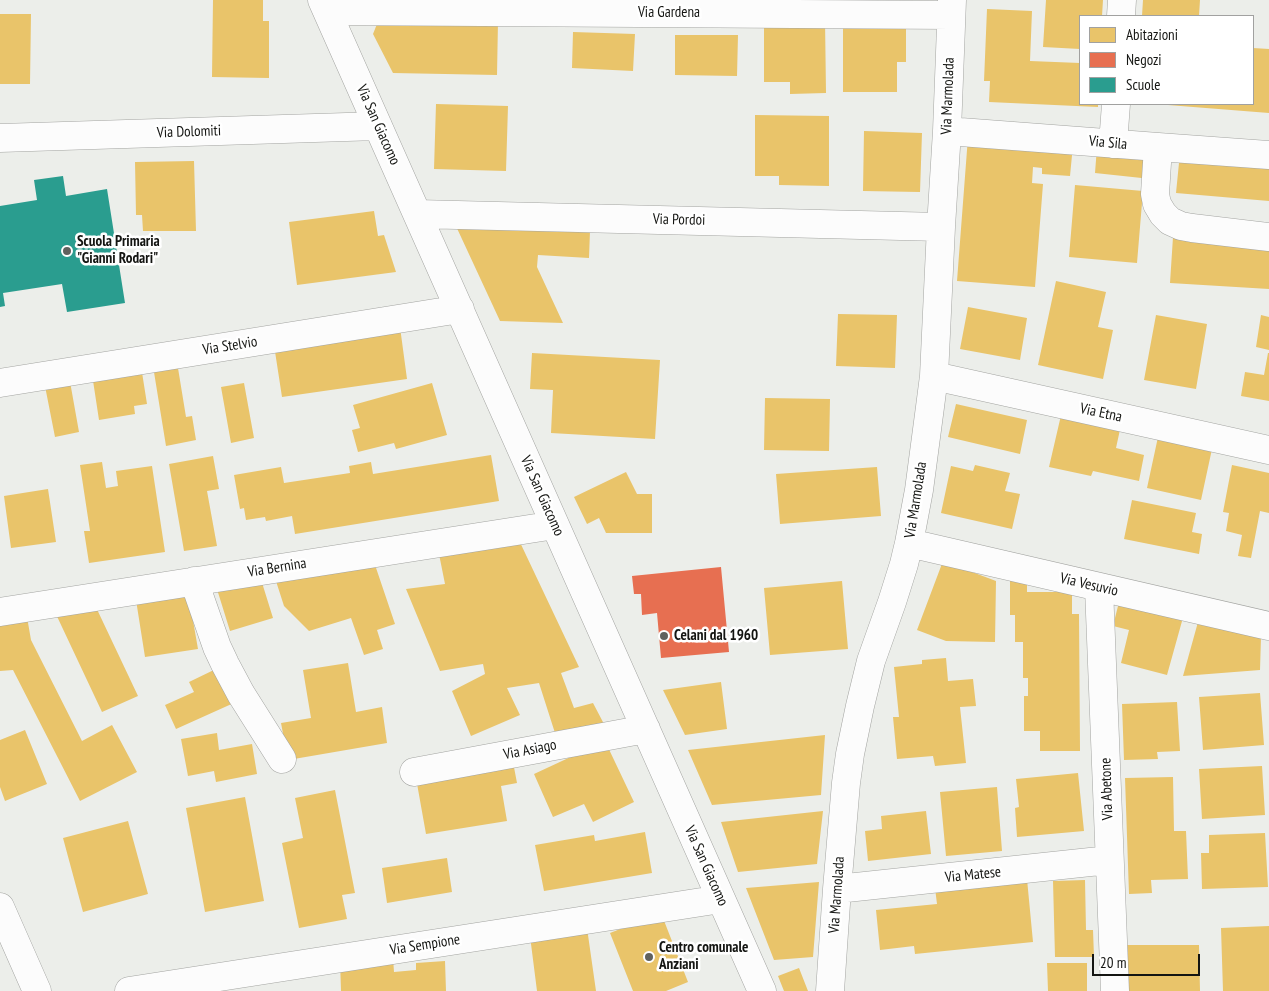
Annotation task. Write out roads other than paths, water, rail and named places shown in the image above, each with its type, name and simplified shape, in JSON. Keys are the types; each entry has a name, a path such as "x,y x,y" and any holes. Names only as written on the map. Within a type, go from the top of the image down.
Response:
{"street":[{"path":"1121,15 1122,0"},
{"name":"Via Gardena","path":"325,6 952,7"},
{"name":"Via San Giacomo","path":"325,6 762,991"},
{"name":"Via Marmolada","path":"830,991 846,783 854,730 871,662 910,543 934,376 952,7"},
{"path":"1113,144 1116,105"},
{"name":"Via Dolomiti","path":"0,138 378,126"},
{"name":"Via Sila","path":"947,131 1269,155"},
{"path":"1158,148 1155,194 1162,214 1170,221 1192,228 1269,237"},
{"name":"Via Pordoi","path":"417,214 941,227"},
{"name":"Via Stelvio","path":"0,383 460,309"},
{"name":"Via Etna","path":"934,376 1269,450"},
{"name":"Via Bernina","path":"0,612 555,525"},
{"name":"Via Vesuvio","path":"910,543 1269,626"},
{"path":"194,581 217,647 225,664 241,694 282,759"},
{"name":"Via Abetone","path":"1099,588 1115,991"},
{"name":"Via Asiago","path":"414,772 646,729"},
{"name":"Via Matese","path":"837,889 1109,860"},
{"name":"Via Sempione","path":"129,991 721,899"},
{"path":"0,907 36,991"}],"place":[{"name":"Scuola Primaria \"Gianni Rodari\"","path":"67,251"},
{"name":"Celani dal 1960","path":"664,636"},
{"name":"Centro comunale Anziani","path":"649,957"}]}
